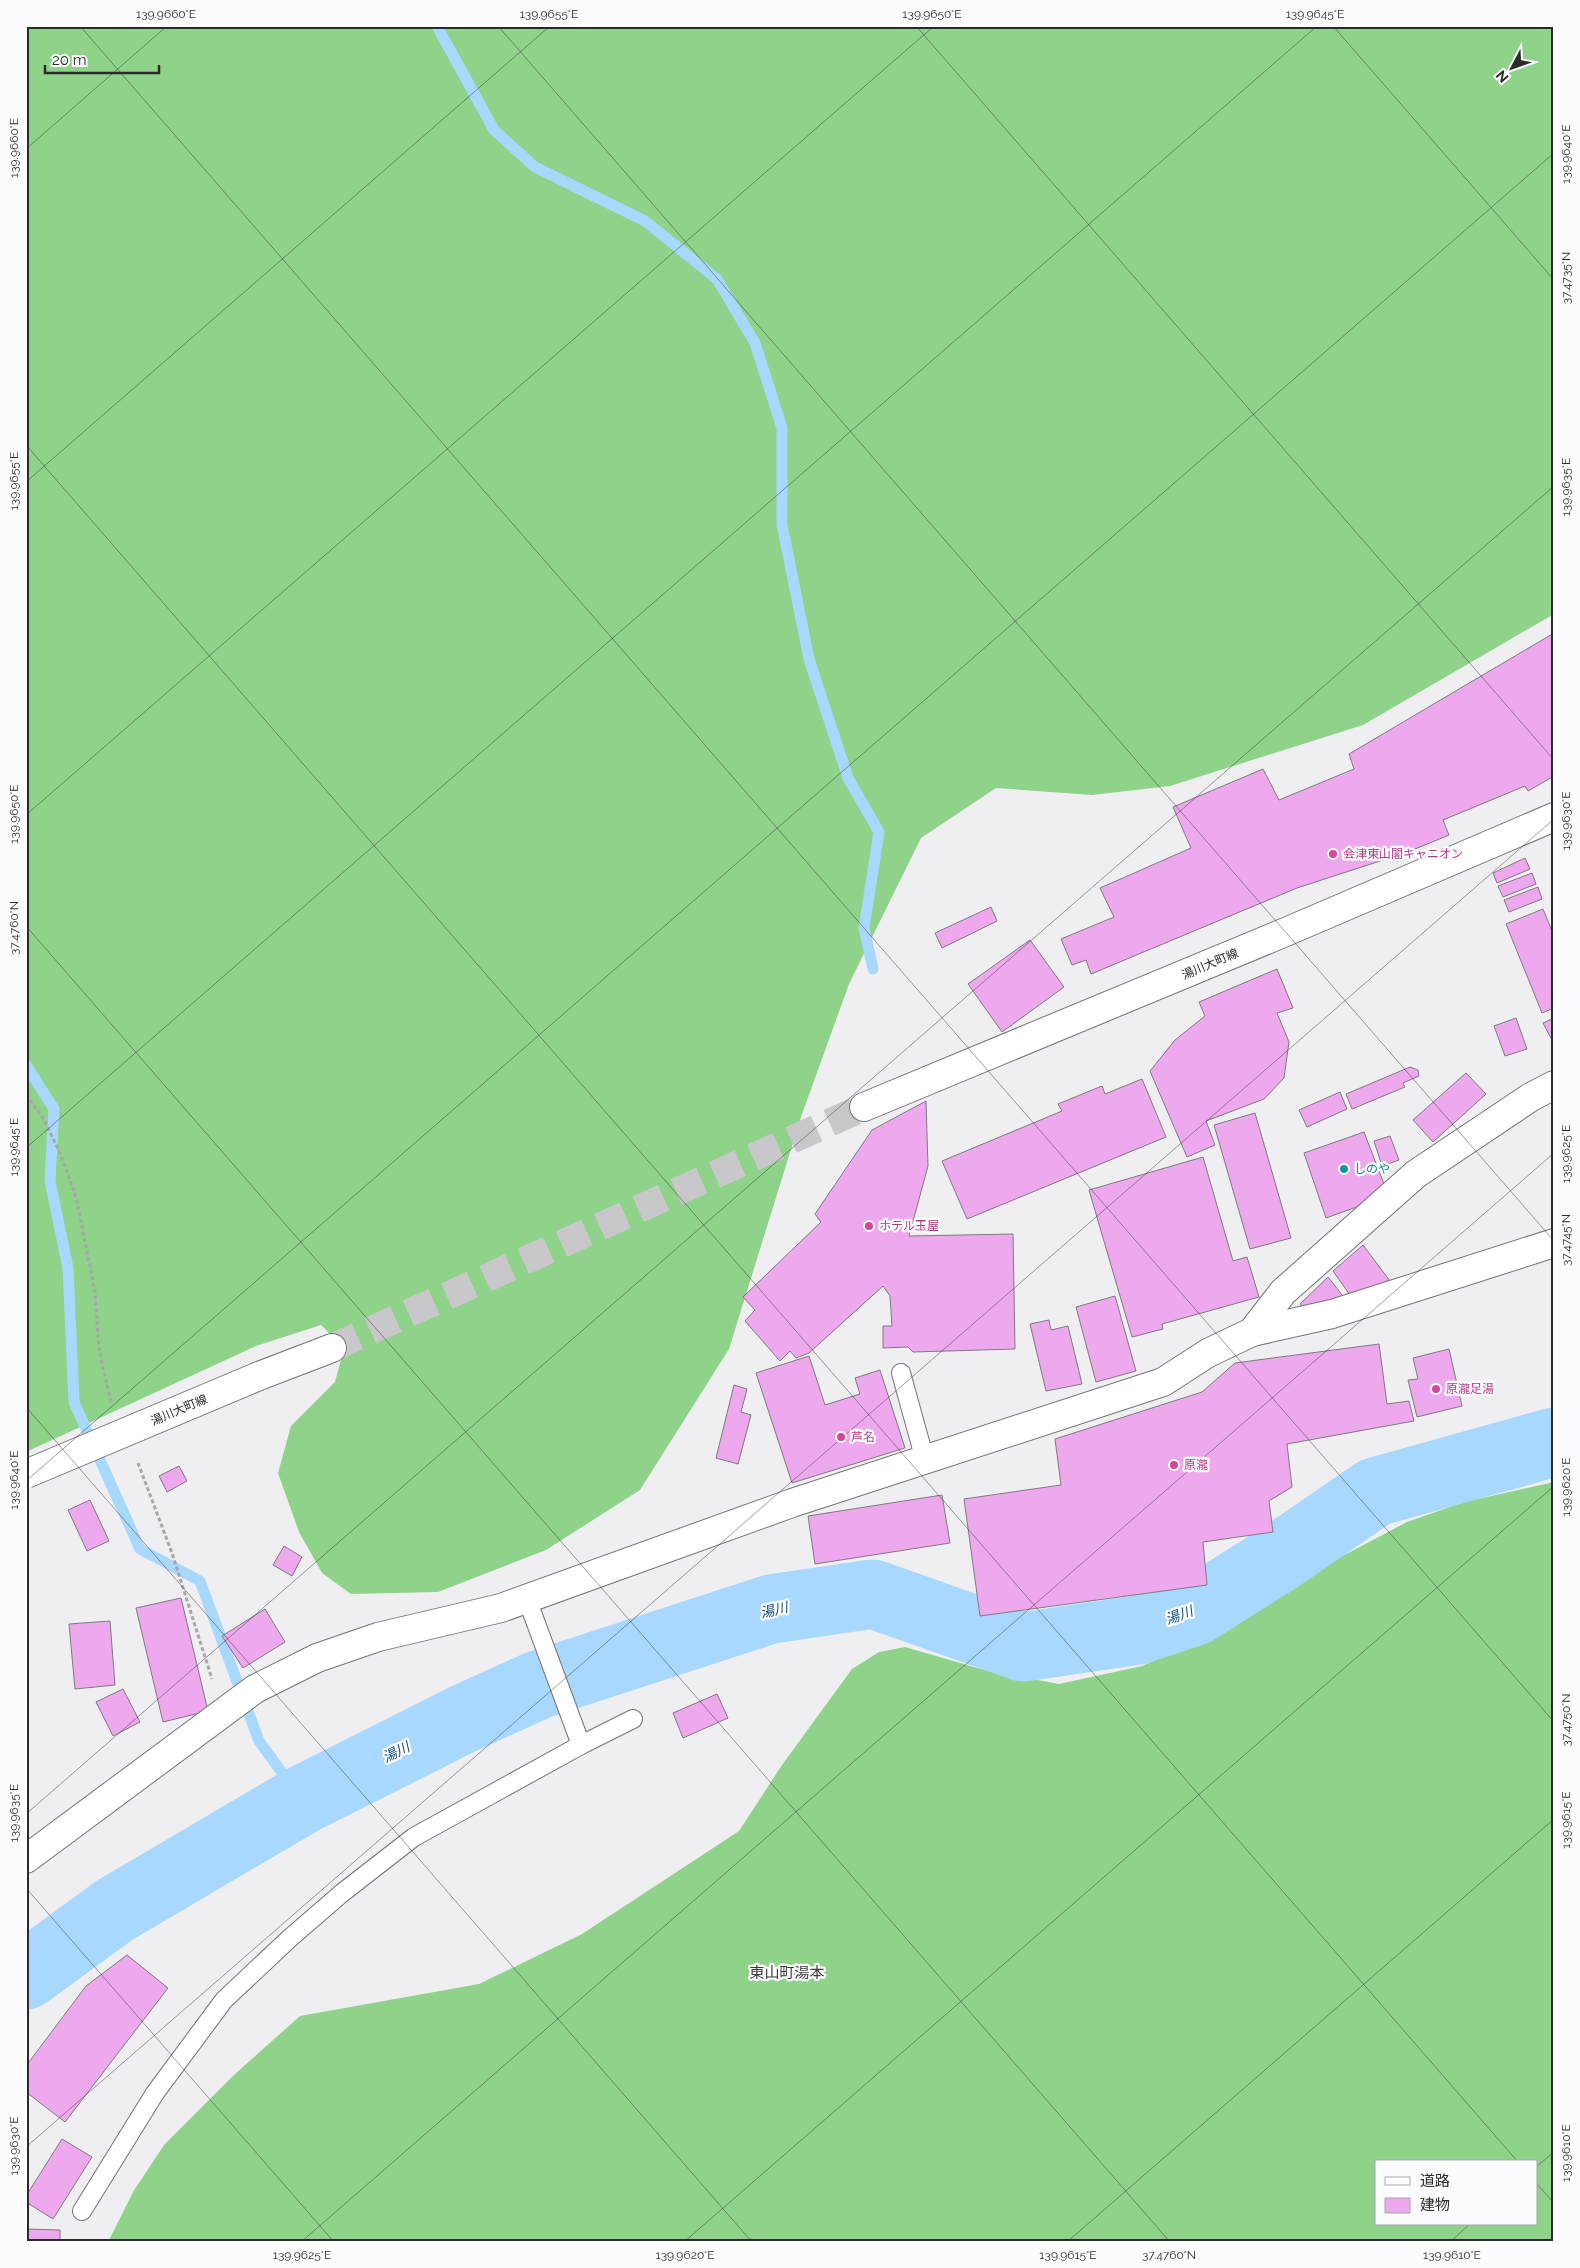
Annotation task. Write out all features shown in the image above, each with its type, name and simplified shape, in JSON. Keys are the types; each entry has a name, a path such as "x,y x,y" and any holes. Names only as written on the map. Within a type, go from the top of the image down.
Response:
{"street":[{"name":"湯川大町線","path":"864,1107 1279,935 1554,816"},
{"path":"1252,1332 1282,1292 1416,1174 1531,1096 1554,1085"},
{"path":"26,1859 256,1689 317,1658 378,1637 500,1608 528,1599 792,1503 1163,1382 1208,1353 1252,1332 1332,1314 1554,1243"},
{"name":"湯川大町線","path":"26,1474 259,1376 332,1348"}],"lane":[{"path":"901,1373 925,1460"},
{"path":"528,1599 581,1745"},
{"path":"82,2211 155,2093 224,2000 342,1893 414,1837 581,1745 633,1719"}],"green space":[{"path":"26,26 1554,26 1554,614 1363,725 1170,786 1092,795 996,788 921,838 849,984 801,1117 729,1349 640,1490 546,1550 438,1592 351,1594 322,1573 299,1532 278,1473 291,1426 335,1382 344,1348 321,1325 256,1346 26,1452"},
{"path":"1554,1482 1554,2242 108,2242 133,2192 164,2145 234,2075 300,2016 479,1984 582,1934 739,1831 782,1765 852,1669 879,1652 905,1647 981,1669 1059,1684 1142,1666 1200,1641 1331,1562 1407,1522 1464,1502"}],"building":[{"path":"1554,633 1554,776 1528,791 1525,786 1443,820 1449,835 1408,852 1297,888 1091,974 1086,960 1072,965 1061,939 1114,917 1100,888 1191,848 1173,807 1263,769 1279,800 1354,769 1349,754"},
{"path":"1525,858 1530,869 1497,883 1493,873"},
{"path":"1532,873 1536,884 1503,897 1498,886"},
{"path":"1538,887 1542,899 1509,912 1504,900"},
{"path":"991,907 997,921 942,948 935,933"},
{"path":"1543,909 1554,936 1554,1008 1542,1013 1506,924"},
{"path":"1030,940 1064,987 1002,1032 968,984"},
{"path":"1277,969 1293,1008 1277,1013 1289,1042 1284,1078 1264,1099 1206,1121 1215,1145 1187,1157 1150,1071 1175,1040 1205,1016 1199,1002"},
{"path":"1516,1018 1527,1049 1505,1056 1494,1026"},
{"path":"1554,1018 1554,1044 1543,1023"},
{"path":"1410,1067 1418,1070 1419,1076 1403,1083 1405,1087 1352,1109 1346,1094"},
{"path":"1466,1073 1486,1094 1433,1142 1413,1120"},
{"path":"1142,1079 1166,1137 967,1219 942,1161 1062,1111 1058,1104 1102,1086 1105,1094"},
{"path":"1340,1092 1347,1109 1307,1127 1299,1110"},
{"path":"926,1101 928,1166 909,1236 1013,1234 1015,1349 913,1352 908,1347 883,1348 883,1326 892,1326 890,1296 883,1286 809,1353 796,1358 790,1351 780,1361 745,1321 755,1310 743,1297 821,1222 815,1214 872,1130"},
{"path":"1255,1113 1291,1238 1250,1249 1214,1125"},
{"name":"しのや","path":"1364,1132 1384,1184 1362,1205 1326,1218 1304,1153"},
{"path":"1390,1136 1399,1160 1382,1166 1374,1141"},
{"path":"1203,1157 1233,1261 1247,1257 1259,1297 1162,1324 1163,1329 1132,1337 1089,1190"},
{"path":"1363,1245 1393,1285 1352,1298 1333,1271"},
{"path":"1328,1277 1346,1300 1308,1313 1300,1304"},
{"path":"1115,1296 1136,1371 1096,1382 1076,1307"},
{"path":"1049,1320 1051,1330 1068,1326 1082,1384 1046,1391 1030,1324"},
{"name":"原瀧","path":"1379,1344 1387,1404 1409,1401 1414,1421 1287,1444 1292,1487 1269,1501 1273,1532 1203,1542 1207,1585 980,1616 964,1499 1061,1485 1055,1439 1202,1392 1235,1363"},
{"path":"1449,1349 1462,1406 1417,1417 1408,1380 1418,1379 1413,1358"},
{"path":"809,1356 825,1405 860,1394 855,1378 880,1370 905,1448 792,1483 756,1373"},
{"path":"734,1385 747,1389 741,1412 751,1415 738,1464 716,1458"},
{"path":"179,1466 187,1481 167,1492 159,1476"},
{"path":"942,1495 950,1543 815,1564 808,1516"},
{"path":"90,1500 109,1541 87,1551 68,1510"},
{"path":"284,1546 302,1557 292,1576 273,1565"},
{"path":"181,1598 208,1711 163,1722 136,1608"},
{"path":"265,1609 285,1642 243,1668 222,1636"},
{"path":"110,1621 115,1685 75,1689 69,1624"},
{"path":"123,1689 140,1722 113,1736 96,1702"},
{"path":"717,1694 728,1718 683,1738 673,1713"},
{"path":"127,1955 168,1988 65,2122 26,2092 26,2066 86,1986"},
{"path":"62,2139 92,2157 53,2219 26,2202 26,2196"},
{"path":"26,2229 60,2230 60,2242 26,2242"}],"waterway":[{"path":"437,26 494,130 535,167 645,221 717,279 755,343 782,428 782,525 809,659 848,778 879,832 864,928 873,969"},
{"path":"26,1065 54,1109 50,1181 68,1268 74,1402 140,1549 200,1581 259,1741 302,1800"},
{"name":"湯川","path":"26,1975 115,1910 302,1800 463,1719 538,1685 771,1609 873,1594 1023,1647 1138,1630 1195,1611 1279,1558 1375,1492 1554,1442"}],"tunnel":[{"path":"332,1348 864,1107"}],"place":[{"name":"会津東山閣キャニオン","path":"1333,854"},
{"name":"しのや","path":"1344,1169"},
{"name":"ホテル玉屋","path":"869,1226"},
{"name":"原瀧足湯","path":"1436,1389"},
{"name":"芦名","path":"841,1437"},
{"name":"原瀧","path":"1174,1465"}],"district":[{"name":"東山町湯本","path":"787,1973"}]}
